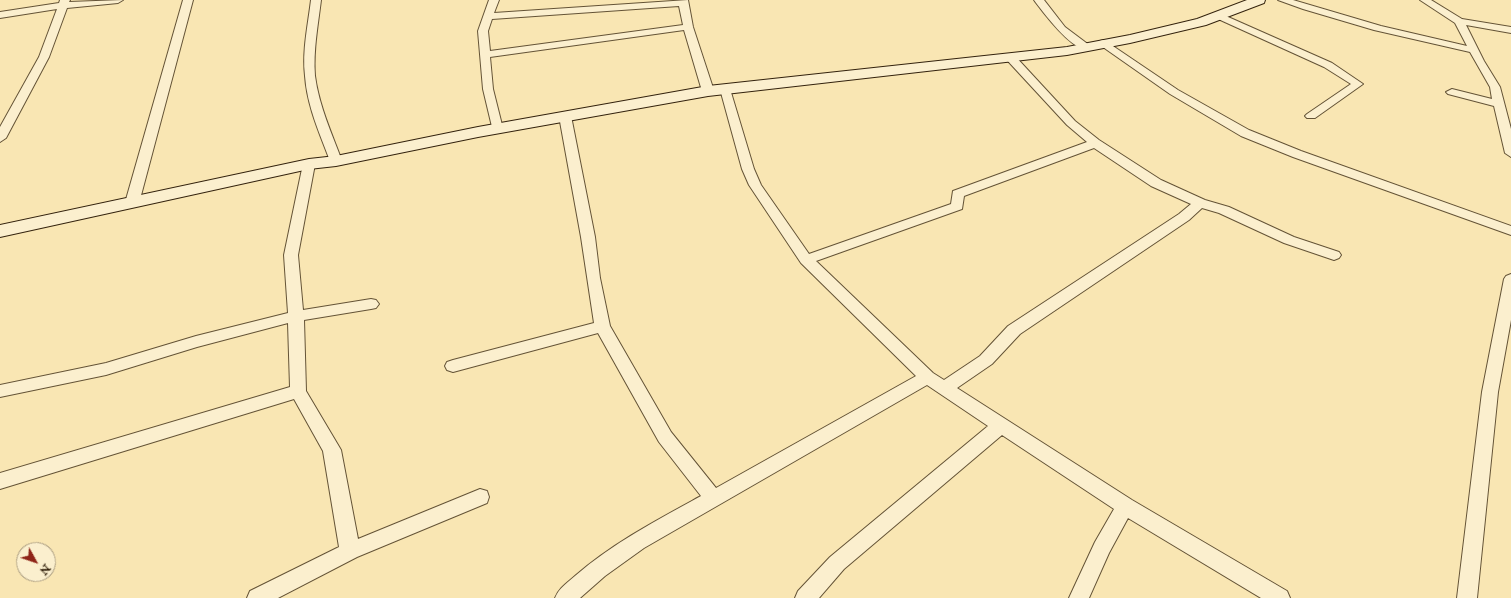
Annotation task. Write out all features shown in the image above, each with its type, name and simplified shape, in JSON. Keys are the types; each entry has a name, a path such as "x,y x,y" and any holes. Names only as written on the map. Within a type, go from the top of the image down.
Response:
{"street":[{"path":"0,15 65,3 118,0"},
{"path":"132,202 188,0"},
{"path":"316,0 311,38 310,76 320,120 336,161"},
{"path":"494,0 483,31 488,89 497,129"},
{"path":"1039,0 1062,29 1085,47"},
{"path":"0,231 309,164 336,161 565,116 708,91 851,77 1067,51 1104,43 1130,40 1201,22 1259,0"},
{"path":"1282,0 1344,20 1431,42 1474,50"},
{"path":"1425,0 1459,20 1511,30"},
{"path":"489,16 683,2 688,26 708,91"},
{"path":"0,138 44,58 65,3"},
{"path":"1219,16 1332,68 1358,84 1311,116"},
{"path":"1459,20 1495,87 1511,153"},
{"path":"485,55 688,26"},
{"path":"1104,43 1174,92 1245,133 1297,154 1511,231"},
{"path":"1010,57 1071,123 1095,143 1156,183 1200,203 1224,210 1289,240 1334,255"},
{"path":"725,89 748,169 755,185 806,260 927,377 1125,506 1280,598"},
{"path":"1452,92 1499,104"},
{"path":"565,116 588,237 593,278 602,326 665,437 714,499"},
{"path":"806,260 957,206 958,194 1095,143"},
{"path":"309,164 291,255 296,316 298,391 332,450 350,551"},
{"path":"944,388 986,360 1014,330 1184,217 1200,203"},
{"path":"1467,598 1490,392 1511,279"},
{"path":"0,391 106,369 196,342 296,316 371,304"},
{"path":"452,366 602,326"},
{"path":"565,598 598,569 637,542 927,377"},
{"path":"0,481 298,391"},
{"path":"805,598 837,563 1001,425"},
{"path":"257,598 350,551 480,498"},
{"path":"1079,598 1102,548 1125,506"}]}
